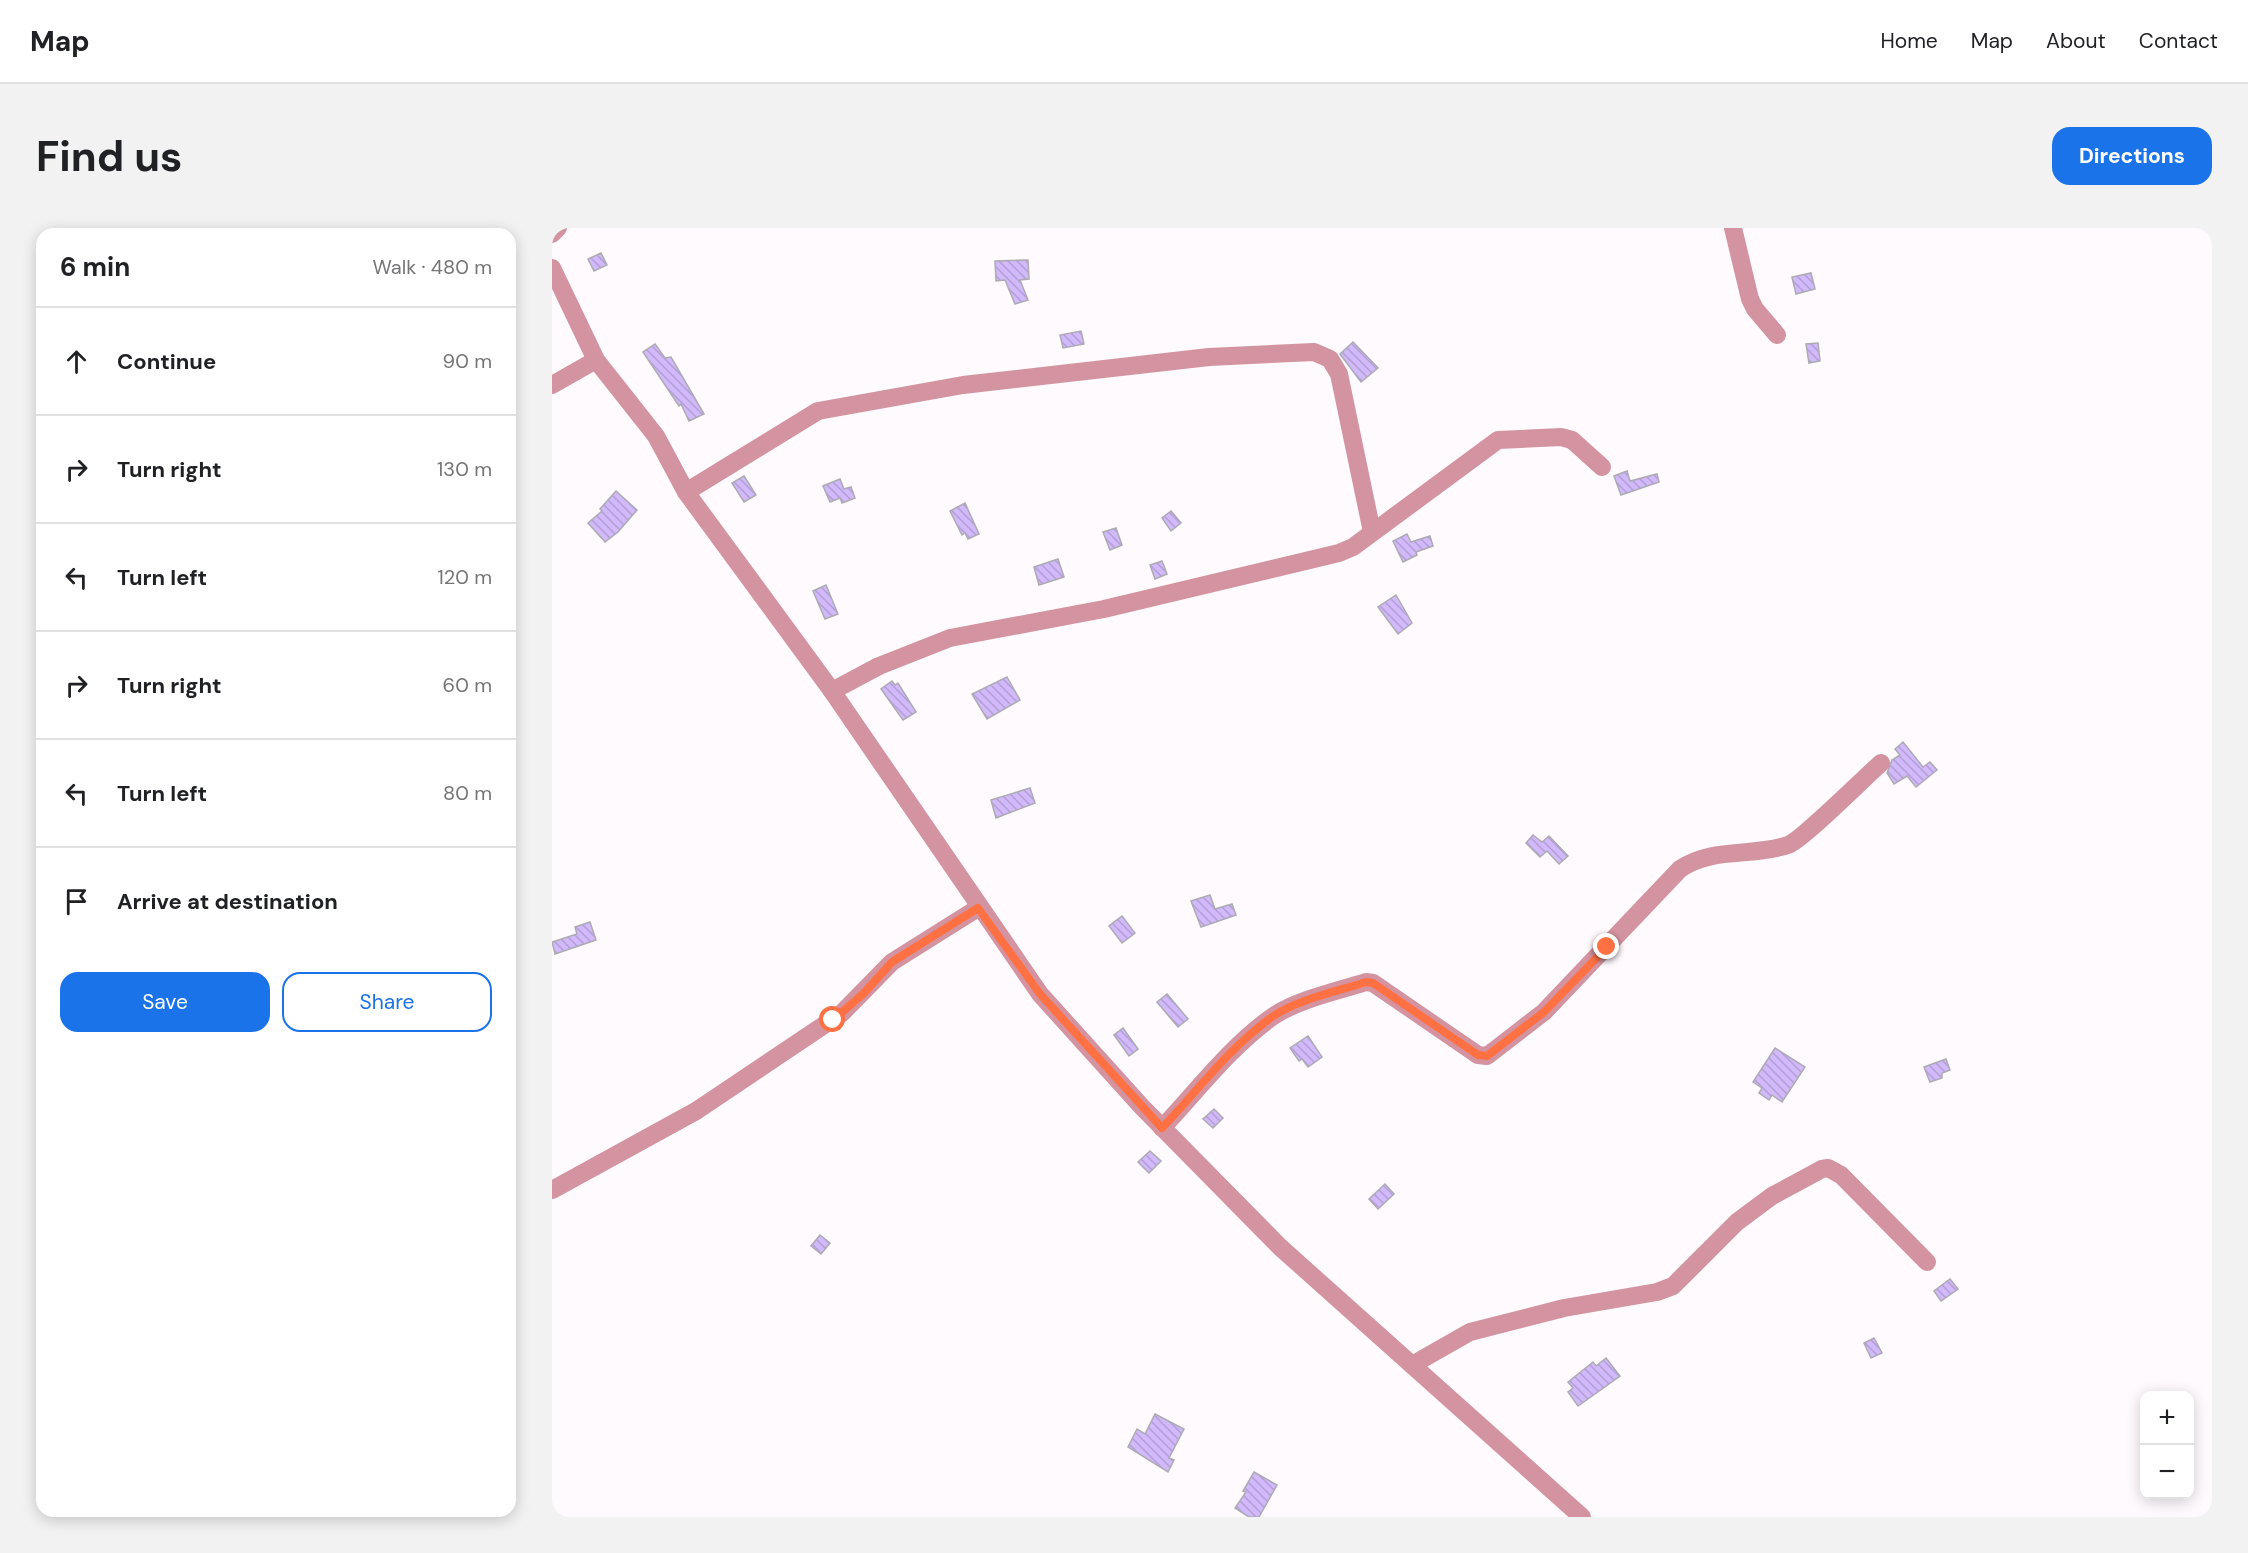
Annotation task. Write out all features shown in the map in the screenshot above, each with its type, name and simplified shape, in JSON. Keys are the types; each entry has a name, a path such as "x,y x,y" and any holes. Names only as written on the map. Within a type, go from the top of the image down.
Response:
{"street":[{"path":"552,234 558,228"},
{"path":"1733,228 1750,299 1755,309 1776,335"},
{"path":"552,268 596,360 656,435 686,492 832,691 978,908 1040,994 1162,1128 1280,1247 1582,1517"},
{"path":"686,492 818,411 963,385 1209,357 1314,352 1330,359 1339,374 1372,532"},
{"path":"552,385 596,360"},
{"path":"832,691 879,666 950,638 1104,609 1339,553 1372,532 1498,440 1561,437 1572,440 1602,467"},
{"path":"1162,1128 1236,1048 1273,1016 1318,997 1366,982 1373,983 1478,1055 1487,1056 1544,1012 1680,869 1693,860 1710,856 1794,843 1881,763"},
{"path":"552,1190 696,1111 842,1013 892,962 978,908"},
{"path":"1412,1365 1470,1332 1564,1308 1657,1292 1673,1286 1737,1222 1772,1196 1822,1169 1828,1168 1841,1175 1927,1262"}],"building":[{"path":"601,253 607,265 594,271 588,259"},
{"path":"1028,260 1029,279 1020,280 1028,300 1015,304 1005,280 996,281 995,261"},
{"path":"1811,273 1815,289 1796,294 1792,277"},
{"path":"1081,331 1084,344 1063,348 1060,335"},
{"path":"1353,342 1378,368 1361,382 1340,354"},
{"path":"1818,343 1820,361 1809,363 1806,344"},
{"path":"655,344 665,358 671,357 704,414 689,421 681,404 679,406 643,352"},
{"path":"1627,471 1630,481 1657,474 1659,482 1621,495 1614,476"},
{"path":"744,476 756,495 744,502 732,483"},
{"path":"840,479 844,489 851,487 855,498 842,503 840,498 830,502 823,486"},
{"path":"616,491 637,510 618,532 605,542 588,523 602,511 600,509"},
{"path":"965,503 979,534 968,539 965,533 962,535 950,511"},
{"path":"1171,511 1181,523 1171,531 1162,518"},
{"path":"1116,528 1122,545 1110,550 1103,532"},
{"path":"1407,534 1411,542 1430,536 1433,546 1416,552 1417,555 1403,562 1393,541"},
{"path":"1058,559 1064,577 1039,585 1034,567"},
{"path":"1162,561 1167,574 1155,579 1150,565"},
{"path":"826,585 838,614 825,619 813,591"},
{"path":"1396,595 1412,623 1398,634 1378,607"},
{"path":"1007,677 1020,700 987,719 972,694"},
{"path":"892,681 895,685 898,683 916,712 903,720 881,689"},
{"path":"1903,742 1923,767 1930,762 1937,770 1916,787 1907,776 1894,784 1887,773 1892,760 1900,755 1895,749"},
{"path":"1030,788 1035,803 996,818 991,800"},
{"path":"1533,835 1542,842 1549,836 1568,856 1559,864 1547,851 1540,857 1526,843"},
{"path":"1210,895 1215,909 1232,904 1236,915 1201,927 1191,901"},
{"path":"1122,916 1135,933 1122,943 1109,926"},
{"path":"590,922 596,940 555,954 552,942 577,934 575,927"},
{"path":"1167,994 1188,1019 1178,1027 1157,1002"},
{"path":"1123,1028 1138,1049 1129,1056 1114,1035"},
{"path":"1308,1036 1322,1057 1308,1067 1302,1059 1299,1061 1290,1048"},
{"path":"1775,1048 1805,1067 1782,1102 1772,1095 1769,1100 1759,1093 1762,1088 1753,1082"},
{"path":"1946,1059 1950,1070 1942,1073 1942,1078 1930,1082 1924,1067"},
{"path":"1214,1109 1223,1118 1213,1128 1203,1119"},
{"path":"1150,1151 1161,1161 1149,1173 1138,1162"},
{"path":"1385,1184 1394,1194 1378,1209 1369,1199"},
{"path":"820,1235 830,1243 821,1254 811,1246"},
{"path":"1950,1279 1958,1289 1941,1301 1934,1291"},
{"path":"1874,1338 1882,1353 1871,1358 1864,1343"},
{"path":"1606,1358 1620,1376 1578,1406 1568,1392 1573,1388 1568,1382 1593,1362 1596,1366"},
{"path":"1155,1414 1184,1429 1169,1458 1174,1460 1168,1472 1128,1447 1137,1429 1145,1434"},
{"path":"1254,1472 1277,1485 1259,1517 1249,1517 1235,1508 1246,1492 1243,1491"}],"route":[{"path":"833,1020 864,993 892,962 978,908 1040,994 1162,1128 1236,1048 1273,1016 1318,997 1366,982 1373,983 1478,1055 1487,1056 1494,1053 1544,1012 1607,947"}]}
